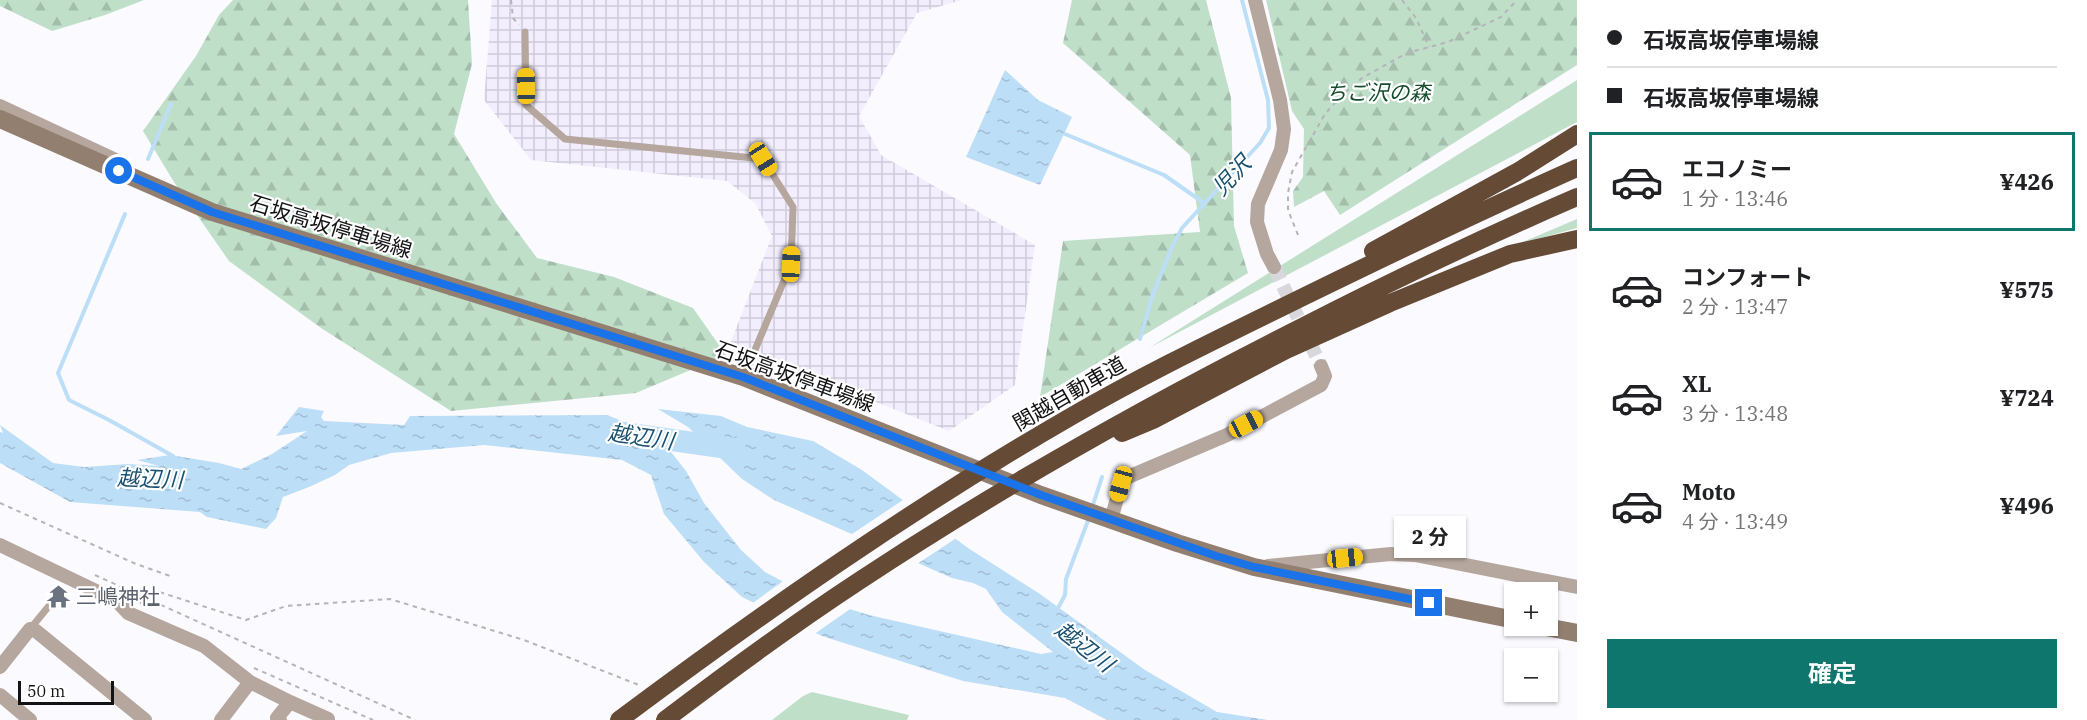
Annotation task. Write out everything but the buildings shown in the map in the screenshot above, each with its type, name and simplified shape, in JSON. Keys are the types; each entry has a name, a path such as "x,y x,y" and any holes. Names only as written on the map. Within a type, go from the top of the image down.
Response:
{"highway":[{"path":"1158,368 1507,177 1577,134"},
{"name":"関越自動車道","path":"619,720 802,587 996,461 1158,368 1477,213 1577,168"},
{"path":"665,720 782,633 859,581 1060,457 1181,389 1376,289 1577,197"},
{"path":"1060,457 1153,420 1286,350 1390,303 1510,254 1577,239"}],"main road":[{"name":"石坂高坂停車場線","path":"0,119 212,212 743,377 1081,510 1254,567 1504,618"},
{"path":"1558,629 1577,633"}],"street":[{"path":"1254,0 1280,100 1284,129 1281,150 1258,204 1257,222 1267,254 1274,267"},
{"path":"0,106 123,164 159,189"},
{"path":"1106,518 1121,484 1128,477 1227,435 1321,385 1324,376 1321,366"},
{"path":"0,545 117,601 128,613 204,646 250,682 328,719"},
{"path":"1254,567 1391,554 1415,555 1577,587"},
{"path":"0,667 30,629 36,631 145,720"},
{"path":"221,720 250,682"},
{"path":"0,695 30,720"},
{"path":"280,720 278,718 290,702"}],"lane":[{"path":"525,32 526,105 565,139 763,159 793,207 791,264 743,377"},
{"path":"30,629 53,601"}],"path":[{"path":"511,0 513,18 525,32"},
{"path":"1402,0 1416,18 1430,48"},
{"path":"1298,235 1288,210 1292,172 1325,114 1362,78 1407,53 1430,48 1472,32 1501,17 1517,0"},
{"path":"0,503 136,564 170,576"},
{"path":"134,592 147,588 246,620 286,606 390,599 524,639 639,686"},
{"path":"134,592 142,605"},
{"path":"134,592 415,720"},
{"path":"246,664 372,720"}],"shaded area":[{"path":"492,0 962,0 917,13 859,116 881,155 1035,245 1015,385 949,431 730,344 772,236 755,203 727,181 531,160 484,100"}],"green space":[{"path":"0,0 144,0 52,31 0,6"},
{"path":"233,0 468,0 472,64 454,134 496,203 537,258 614,277 693,308 726,355 636,393 451,411 321,328 229,261 174,182 143,131 196,56 219,15"},
{"path":"1072,0 1206,0 1231,98 1234,226 1248,273 1040,397 1063,241 1200,232 1190,155 1063,43"},
{"name":"ちご沢の森","path":"1266,0 1577,0 1577,65 1340,215 1324,191 1294,207 1293,191 1303,177 1304,129 1292,111"},
{"path":"1577,80 1577,122 1149,348"},
{"path":"1577,219 1577,228 1516,245"},
{"path":"812,692 909,715 907,720 772,720 803,696"}],"water":[{"path":"1005,70 1038,100 1072,117 1040,185 966,157"},
{"path":"299,407 324,411 321,417 324,421 404,425 410,416 607,415 627,423 671,452 686,471 704,503 741,550 765,572 814,598 869,615 1041,654 1053,652 1002,612 986,589 952,578 774,500 742,479 688,427 658,409 721,416 747,427 813,441 862,470 968,548 1040,594 1145,670 1217,712 1268,720 1107,720 1065,698 963,681 822,636 742,597 704,562 664,514 651,475 622,460 484,445 391,453 349,465 335,475 283,497 276,518 266,529 207,517 200,512 70,502 0,463 0,432 3,433 0,425 53,463 84,467 128,464 159,466 137,460 170,455 241,469 272,454 307,431 276,436"}],"pier":[{"path":"906,498 958,537 914,566 849,536"},
{"path":"786,579 815,595 853,607 813,635 750,605"}],"waterway":[{"name":"児沢","path":"1140,339 1152,297 1182,228 1260,143 1269,128 1268,100 1242,0"},
{"path":"148,159 171,104"},
{"path":"1065,134 1164,175 1204,203"},
{"path":"125,214 58,373 69,400 173,456"},
{"name":"越辺川","path":"616,432 735,449"},
{"name":"児沢","path":"1092,508 1102,477"},
{"name":"児沢","path":"1056,612 1065,595 1066,579 1089,518"}],"tunnel":[{"path":"1274,267 1321,366"}],"place":[{"name":"三嶋神社","path":"58,596"}],"route":[{"path":"119,171 212,212 743,377 1041,495 1216,556 1254,567 1429,603"}]}
